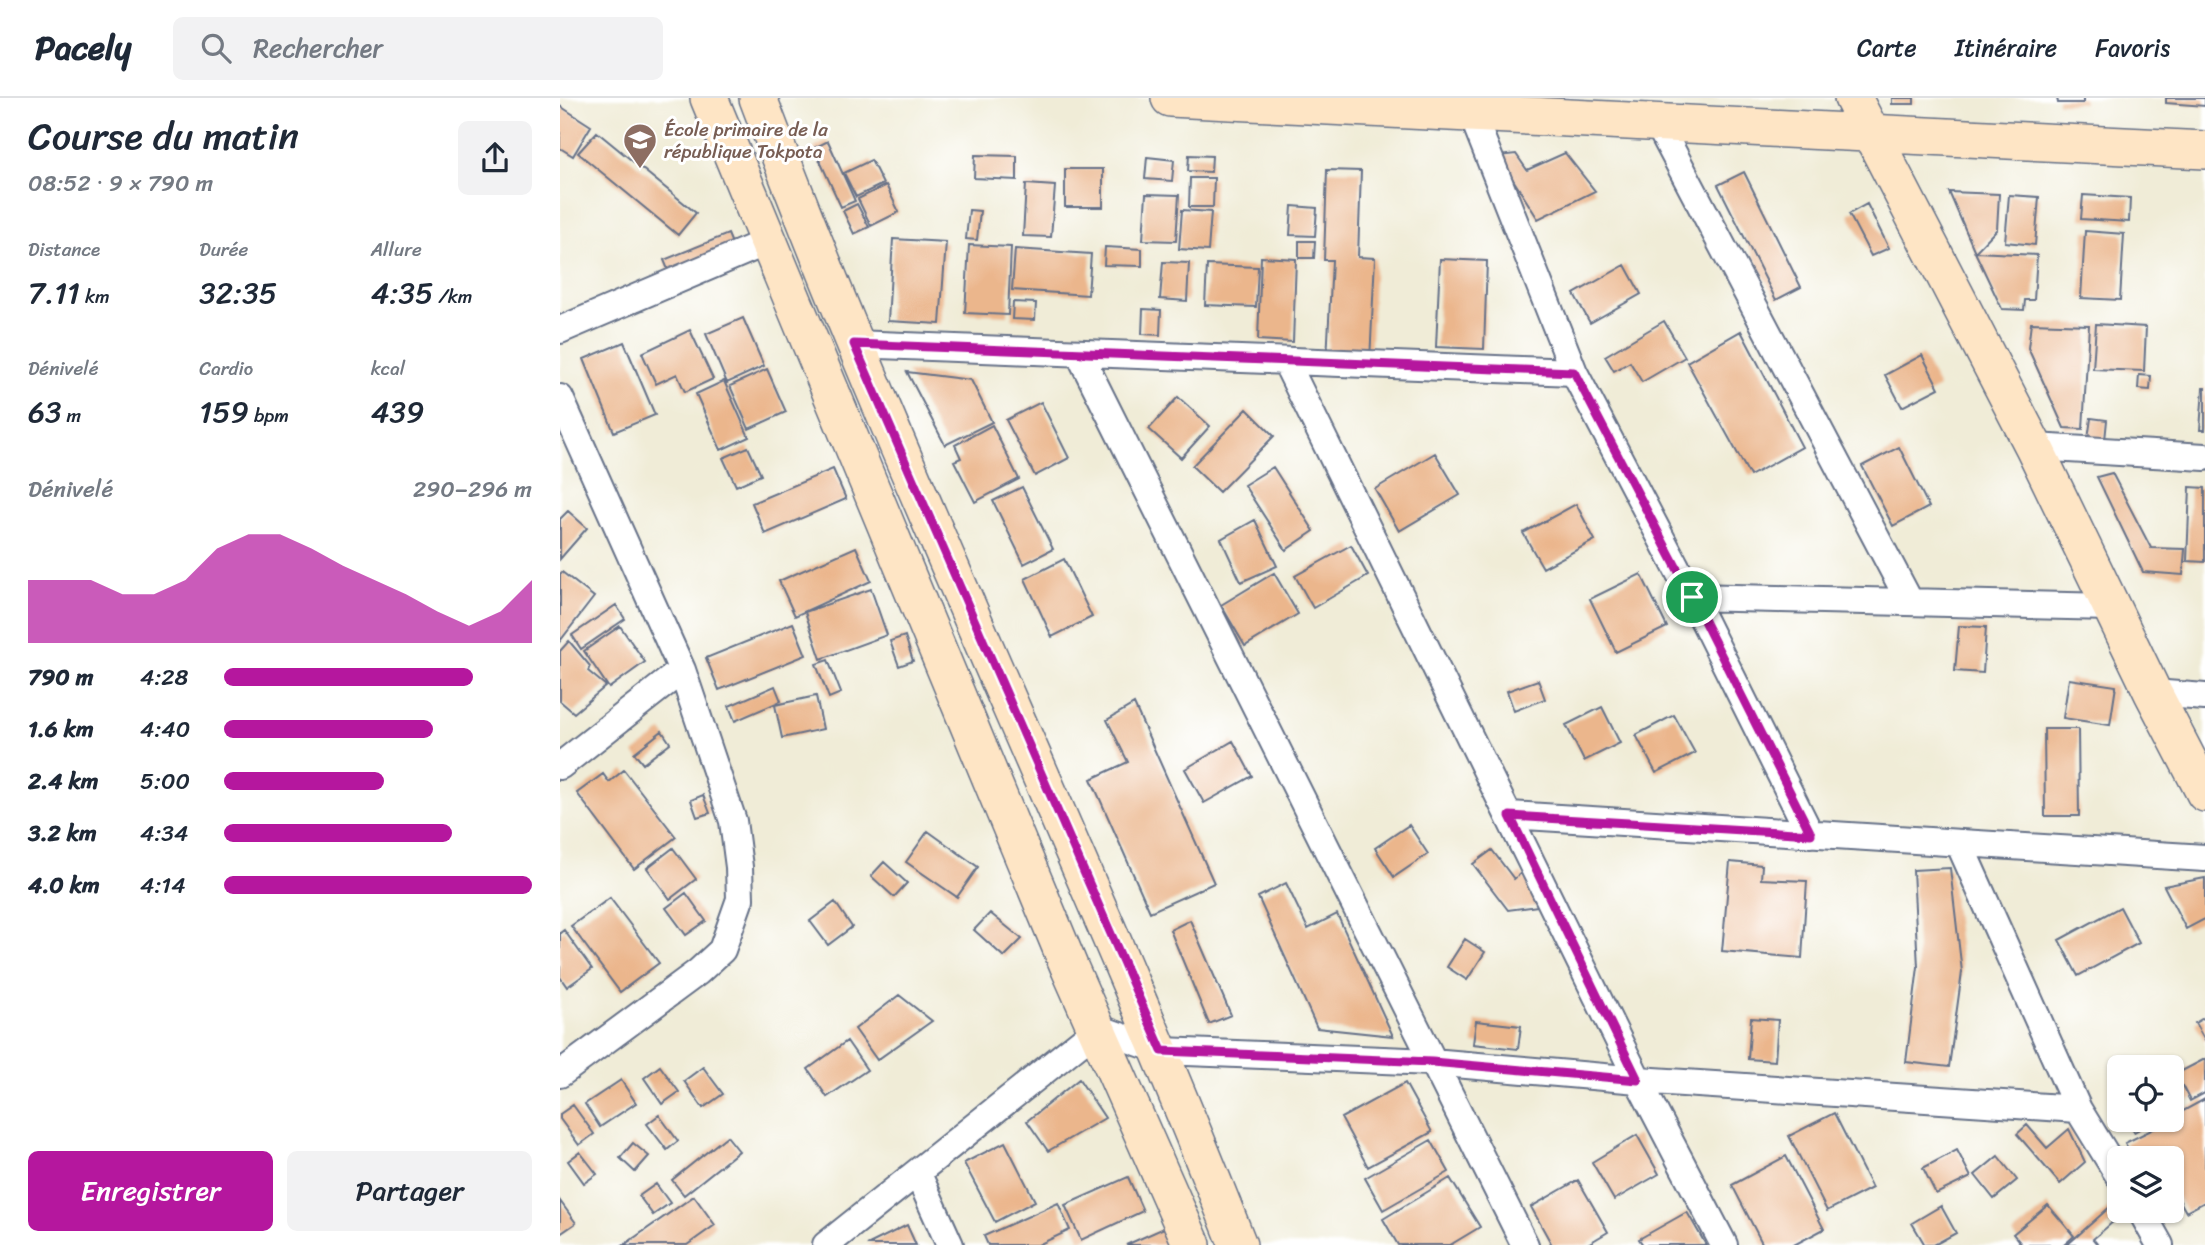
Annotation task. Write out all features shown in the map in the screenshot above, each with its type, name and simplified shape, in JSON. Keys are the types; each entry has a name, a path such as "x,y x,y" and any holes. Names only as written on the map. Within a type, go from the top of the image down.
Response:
{"street":[{"path":"709,98 1070,969 1192,1245"},
{"path":"758,98 854,344 1162,1051 1238,1245"},
{"path":"1170,98 2205,150"},
{"path":"1853,98 2034,447 2153,693 2205,793"},
{"path":"1472,114 1574,372 1692,597 1811,834"},
{"path":"1658,124 1910,602"},
{"path":"560,330 769,241"},
{"path":"854,344 1080,355 1574,372"},
{"path":"1080,355 1525,1245"},
{"path":"1286,362 1638,1080 1724,1245"},
{"path":"560,398 682,670 733,821 740,899 722,950 698,972 560,1074"},
{"path":"2034,447 2205,457"},
{"path":"1692,597 2111,607"},
{"path":"563,759 682,670"},
{"path":"2153,693 2205,697"},
{"path":"1510,816 2205,858"},
{"path":"1959,843 2078,1109 2107,1156"},
{"path":"1098,1028 1162,1051 1432,1062 1638,1080 2078,1109"},
{"path":"826,1245 1098,1028"},
{"path":"918,1174 950,1245"},
{"path":"2148,1223 2160,1245"}],"building":[{"path":"1892,98 1914,98 1914,104 1892,104"},
{"path":"2057,98 2083,98 2083,103 2058,103"},
{"path":"2166,98 2205,98 2205,106 2166,103"},
{"path":"560,106 591,126 573,156 560,148"},
{"path":"597,132 696,213 678,235 578,153"},
{"path":"828,141 855,201 841,207 814,148"},
{"path":"1565,153 1595,191 1538,219 1498,156 1516,154 1527,170"},
{"path":"975,155 1017,156 1017,180 974,178"},
{"path":"1189,155 1212,156 1211,172 1188,171"},
{"path":"1147,157 1174,160 1172,181 1145,179"},
{"path":"871,160 883,184 856,197 844,173"},
{"path":"1065,169 1103,169 1103,207 1065,207"},
{"path":"1327,170 1361,171 1358,257 1375,258 1370,361 1327,360 1332,260 1324,260"},
{"path":"1744,172 1801,287 1776,300 1718,185"},
{"path":"1190,178 1214,178 1213,207 1189,207"},
{"path":"1026,184 1055,186 1051,237 1023,236"},
{"path":"886,185 899,212 871,226 858,199"},
{"path":"1949,192 1999,194 1997,229 1975,252"},
{"path":"1146,194 1179,195 1176,241 1143,240"},
{"path":"2009,195 2039,197 2035,245 2005,242"},
{"path":"2083,195 2130,198 2129,222 2081,219"},
{"path":"857,204 869,227 854,234 843,211"},
{"path":"1867,204 1889,248 1871,256 1849,214"},
{"path":"1292,206 1317,208 1315,236 1290,235"},
{"path":"969,210 980,211 977,240 966,239"},
{"path":"1182,210 1211,212 1208,251 1179,249"},
{"path":"2085,231 2124,234 2120,300 2081,298"},
{"path":"728,234 735,251 671,277 664,260"},
{"path":"893,239 946,242 940,324 888,321"},
{"path":"1299,241 1315,241 1314,258 1299,258"},
{"path":"969,245 1011,247 1008,315 965,313"},
{"path":"1105,247 1142,249 1142,266 1104,265"},
{"path":"1015,249 1091,254 1088,295 1012,290"},
{"path":"1975,252 2037,255 2034,300 2025,300 2024,310 2002,309"},
{"path":"1261,257 1296,259 1293,342 1258,340"},
{"path":"1440,259 1487,261 1484,349 1436,347"},
{"path":"1163,262 1189,263 1187,301 1160,299"},
{"path":"1207,265 1258,267 1256,307 1205,305"},
{"path":"1625,265 1641,294 1590,323 1574,294"},
{"path":"1013,302 1036,303 1035,320 1012,319"},
{"path":"1143,309 1161,310 1160,335 1142,334"},
{"path":"743,318 764,366 727,383 706,334"},
{"path":"1664,321 1685,357 1642,382 1630,362 1614,371 1605,356"},
{"path":"2031,323 2089,325 2083,429 2064,428 2028,348"},
{"path":"2096,324 2146,327 2144,371 2093,369"},
{"path":"690,330 713,379 685,392 677,374 656,384 642,353"},
{"path":"1741,331 1802,447 1750,476 1687,362"},
{"path":"624,342 655,415 614,432 584,359"},
{"path":"1922,355 1939,388 1902,407 1885,375"},
{"path":"767,369 786,412 749,429 730,386"},
{"path":"907,372 971,380 992,422 945,445"},
{"path":"2139,375 2151,376 2150,390 2138,389"},
{"path":"724,381 749,437 721,450 696,394"},
{"path":"2203,388 2205,430 2200,430"},
{"path":"1178,397 1210,426 1181,458 1149,429"},
{"path":"1041,402 1069,458 1035,476 1006,420"},
{"path":"1247,409 1274,436 1219,492 1192,466"},
{"path":"2091,418 2107,420 2105,440 2088,439"},
{"path":"992,425 1019,479 975,502 954,461 961,458 955,445"},
{"path":"748,447 761,475 736,486 723,458"},
{"path":"1899,447 1929,507 1893,526 1862,466"},
{"path":"1435,453 1460,495 1399,531 1375,489"},
{"path":"1273,467 1314,531 1286,550 1244,485"},
{"path":"833,469 846,499 765,534 752,503"},
{"path":"2112,473 2151,548 2185,549 2183,575 2143,572 2097,477"},
{"path":"1022,487 1053,549 1024,564 993,501"},
{"path":"2190,487 2205,488 2205,562 2187,561"},
{"path":"1576,504 1595,540 1543,568 1523,533"},
{"path":"568,511 587,528 560,559 560,519"},
{"path":"1255,520 1277,566 1241,582 1221,539"},
{"path":"1351,545 1368,576 1313,608 1295,576"},
{"path":"856,547 871,581 795,616 779,581"},
{"path":"1064,559 1092,617 1052,637 1025,579"},
{"path":"562,572 594,597 560,641 560,574"},
{"path":"1274,573 1298,614 1245,646 1221,605"},
{"path":"1641,574 1667,627 1616,652 1590,599"},
{"path":"871,589 887,635 821,659 805,612"},
{"path":"616,605 625,619 581,649 572,635"},
{"path":"793,623 806,655 719,690 706,658"},
{"path":"620,626 645,662 609,688 584,651"},
{"path":"1959,626 1986,627 1983,673 1955,671"},
{"path":"905,636 913,661 899,666 890,641"},
{"path":"569,641 590,666 588,671 606,686 574,713 560,701 560,651"},
{"path":"828,660 841,693 829,698 816,664"},
{"path":"2069,679 2116,686 2110,725 2063,718"},
{"path":"1538,680 1545,699 1514,711 1507,691"},
{"path":"775,686 781,701 735,721 729,706"},
{"path":"816,696 823,729 782,738 775,705"},
{"path":"1134,704 1214,883 1150,912 1091,779 1128,762 1107,720"},
{"path":"1602,707 1620,743 1584,761 1566,725"},
{"path":"1674,715 1695,753 1656,773 1636,735"},
{"path":"2044,729 2078,729 2079,816 2045,816"},
{"path":"662,731 670,743 643,764 634,753"},
{"path":"1233,741 1252,776 1204,803 1185,769"},
{"path":"624,770 676,837 634,869 577,793 603,774 609,782"},
{"path":"703,795 710,813 697,817 691,800"},
{"path":"1409,825 1428,854 1394,877 1375,848"},
{"path":"928,831 978,867 957,897 906,862"},
{"path":"673,848 696,879 670,899 647,868"},
{"path":"1492,850 1514,879 1521,873 1545,905 1508,910 1473,864"},
{"path":"884,862 907,883 894,897 871,876"},
{"path":"1730,862 1762,865 1761,879 1807,881 1802,958 1722,951"},
{"path":"1950,868 1962,972 1949,1067 1906,1062 1918,967 1913,870"},
{"path":"2205,878 2205,919 2186,929 2164,886"},
{"path":"1286,883 1308,929 1337,914 1393,1036 1317,1028 1258,897"},
{"path":"686,893 706,921 686,935 666,908"},
{"path":"610,898 659,963 620,992 571,926"},
{"path":"835,902 852,927 828,945 810,921"},
{"path":"2120,907 2139,943 2078,976 2059,940"},
{"path":"990,913 1022,939 1004,957 974,930"},
{"path":"1190,920 1231,1015 1209,1024 1170,930"},
{"path":"564,930 592,969 567,987 560,977 560,933"},
{"path":"1465,939 1485,952 1467,980 1447,967"},
{"path":"899,995 932,1021 877,1060 855,1029"},
{"path":"2205,1017 2205,1041 2195,1023"},
{"path":"1751,1018 1778,1020 1775,1061 1748,1059"},
{"path":"1476,1021 1521,1026 1518,1049 1473,1044"},
{"path":"847,1041 867,1070 827,1097 808,1069"},
{"path":"2205,1059 2205,1093 2190,1101 2184,1089 2184,1070"},
{"path":"660,1066 679,1092 662,1104 644,1078"},
{"path":"703,1067 723,1094 703,1108 684,1081"},
{"path":"1079,1079 1105,1118 1048,1151 1027,1121"},
{"path":"621,1080 636,1103 600,1127 585,1104"},
{"path":"1405,1083 1432,1132 1368,1167 1341,1118"},
{"path":"2205,1099 2205,1202 2186,1212 2184,1146 2127,1146 2125,1143 2147,1132 2184,1132 2184,1110"},
{"path":"573,1105 594,1134 579,1145 560,1119 560,1114"},
{"path":"1834,1113 1872,1188 1827,1211 1789,1136"},
{"path":"659,1115 678,1141 667,1150 647,1124"},
{"path":"2027,1125 2047,1148 2069,1129 2085,1162 2060,1184 2017,1134"},
{"path":"1637,1135 1659,1174 1614,1200 1592,1162"},
{"path":"727,1136 739,1151 684,1195 672,1180"},
{"path":"1431,1140 1449,1172 1383,1210 1365,1178"},
{"path":"1005,1142 1035,1201 995,1222 964,1163"},
{"path":"633,1143 649,1156 635,1172 620,1158"},
{"path":"1957,1150 1971,1177 1936,1194 1923,1168"},
{"path":"580,1152 597,1174 584,1183 568,1161"},
{"path":"1786,1156 1824,1229 1794,1245 1763,1245 1732,1185"},
{"path":"1998,1156 2017,1180 1994,1199 1975,1175"},
{"path":"1128,1177 1143,1211 1081,1240 1065,1205"},
{"path":"1450,1178 1480,1227 1450,1245 1398,1245 1383,1219"},
{"path":"1578,1180 1608,1232 1586,1245 1552,1245 1531,1207"},
{"path":"656,1184 670,1203 653,1215 639,1196"},
{"path":"694,1196 715,1225 687,1245 624,1245"},
{"path":"560,1201 576,1223 560,1234"},
{"path":"1058,1203 1070,1230 1038,1245 988,1245 984,1236"},
{"path":"2048,1205 2074,1236 2064,1245 2022,1245 2013,1234"},
{"path":"1941,1206 1956,1233 1934,1245 1925,1245 1912,1223"},
{"path":"2107,1210 2107,1223 2112,1223 2093,1239 2098,1245 2067,1245"},
{"path":"1687,1212 1706,1245 1643,1245 1639,1239"},
{"path":"907,1225 916,1245 867,1245"},
{"path":"1164,1228 1172,1245 1126,1245"}],"place":[{"name":"École primaire de la république Tokpota","path":"640,170"}],"route":[{"path":"854,344 1080,355 1574,372 1692,597 1811,834 1510,816 1638,1080 1432,1062 1162,1051 1005,696 854,344"}]}
